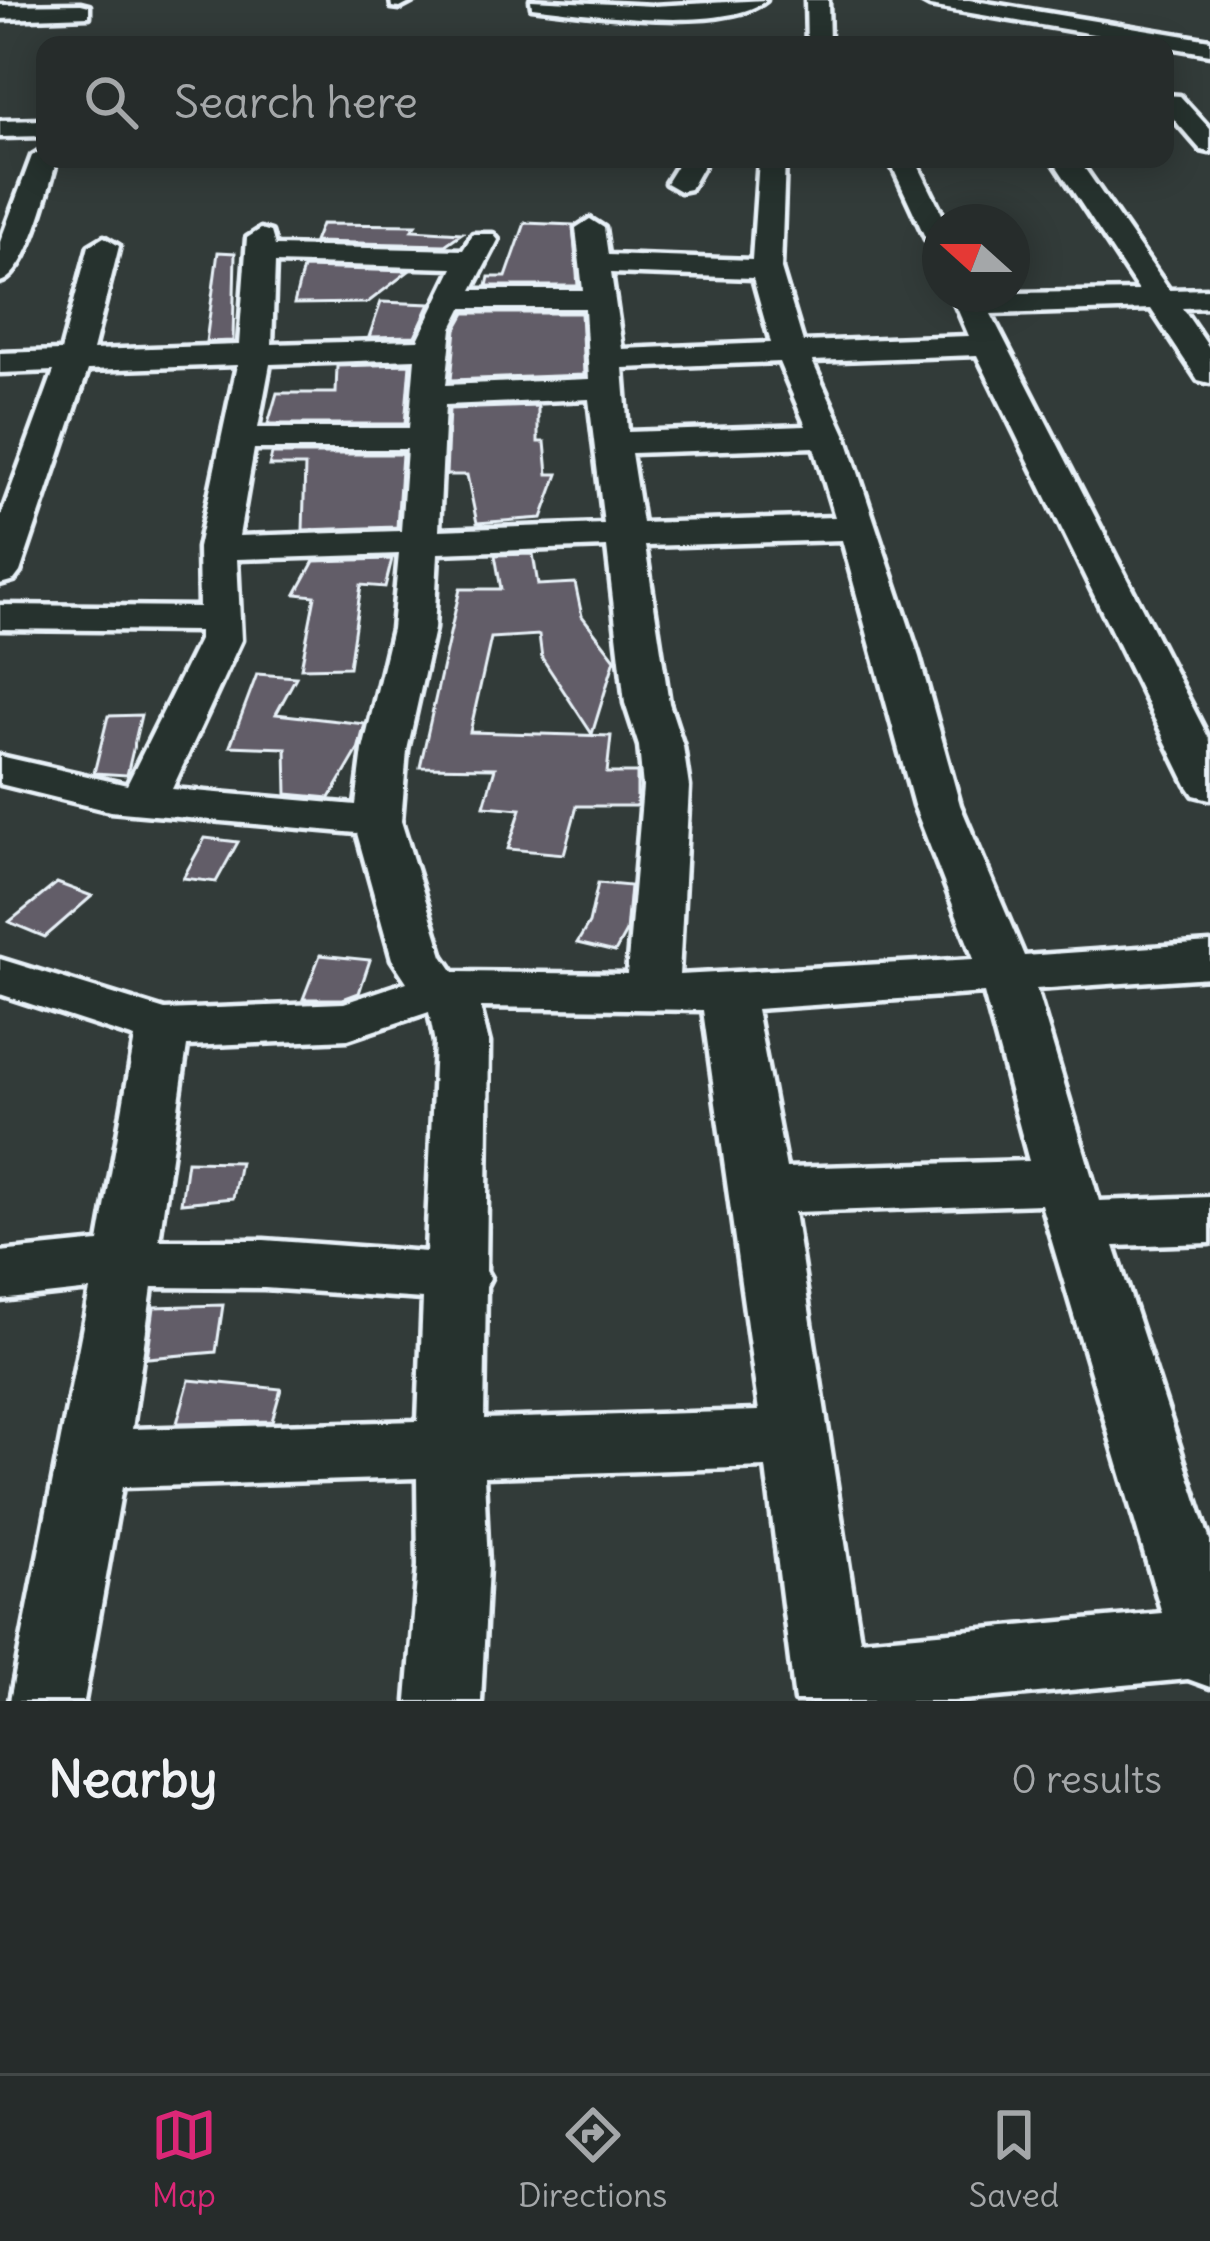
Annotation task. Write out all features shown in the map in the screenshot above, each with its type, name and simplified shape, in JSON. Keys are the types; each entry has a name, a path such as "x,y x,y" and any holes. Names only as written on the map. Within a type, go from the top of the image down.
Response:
{"street":[{"path":"517,20 540,1 653,13 755,0"},
{"path":"817,0 818,36"},
{"path":"930,0 969,15 1063,22 1148,36"},
{"path":"1063,22 1083,0"},
{"path":"0,12 81,13"},
{"path":"1126,32 1141,12"},
{"path":"1174,41 1210,47"},
{"path":"1174,101 1210,101"},
{"path":"1174,107 1210,144"},
{"path":"0,129 36,128"},
{"path":"0,273 41,168"},
{"path":"906,168 923,204"},
{"path":"1071,168 1210,373"},
{"path":"728,993 761,1191 830,1689 1208,1648 1005,973 937,805 898,657 828,436 777,320 766,269 762,177"},
{"path":"0,572 74,362 104,246"},
{"path":"143,800 220,640 217,548 255,356 260,246 476,249 436,328 432,349 413,628 385,750 377,821 418,959 456,1012 462,1043 459,1278 450,1452 453,1566 444,1701"},
{"path":"452,299 594,264 766,269"},
{"path":"594,264 647,703 661,746 666,787 652,989"},
{"path":"1030,299 1210,298"},
{"path":"975,312 1210,785"},
{"path":"429,396 792,350 990,345"},
{"path":"0,363 432,349"},
{"path":"616,443 828,436"},
{"path":"237,438 424,439"},
{"path":"217,548 856,529"},
{"path":"0,617 222,619"},
{"path":"0,770 143,800 377,821"},
{"path":"0,976 164,1028 348,1022 441,989 728,993 1210,960"},
{"path":"47,1701 94,1459 164,1028"},
{"path":"761,1191 1071,1203 1210,1220"},
{"path":"0,1276 124,1263 264,1264 459,1278"},
{"path":"94,1459 450,1452 792,1438"}],"building":[{"path":"525,223 573,225 578,286 487,286 489,277 506,277"},
{"path":"321,224 416,225 412,230 462,233 445,245 314,242"},
{"path":"218,252 235,253 233,341 206,342"},
{"path":"303,268 409,271 367,303 294,304"},
{"path":"381,302 430,304 415,336 369,337"},
{"path":"465,313 581,313 584,375 451,380 456,329"},
{"path":"410,364 405,424 268,424 277,393 336,393 337,366"},
{"path":"538,406 538,442 545,442 548,474 558,474 542,518 477,523 467,475 446,475 449,409"},
{"path":"272,454 402,454 397,527 303,530 305,466 269,466"},
{"path":"533,554 538,585 575,583 582,616 615,659 592,734 542,658 539,635 491,638 470,732 611,736 607,773 637,773 637,806 577,806 564,854 508,849 521,809 484,806 495,768 420,767 460,589 501,589 495,555"},
{"path":"392,559 385,587 361,585 349,667 301,668 315,596 296,594 314,561"},
{"path":"257,674 296,677 276,714 365,724 358,750 330,798 287,794 286,748 230,746"},
{"path":"141,715 127,775 94,773 108,716"},
{"path":"205,838 238,842 216,882 183,878"},
{"path":"57,883 92,896 45,937 9,922"},
{"path":"598,883 630,886 626,932 615,952 577,943 589,923"},
{"path":"320,955 370,960 359,993 343,999 303,999"},
{"path":"187,1161 240,1162 233,1198 181,1203"},
{"path":"223,1305 216,1352 147,1358 154,1307"},
{"path":"189,1380 281,1389 272,1421 177,1423"}]}
